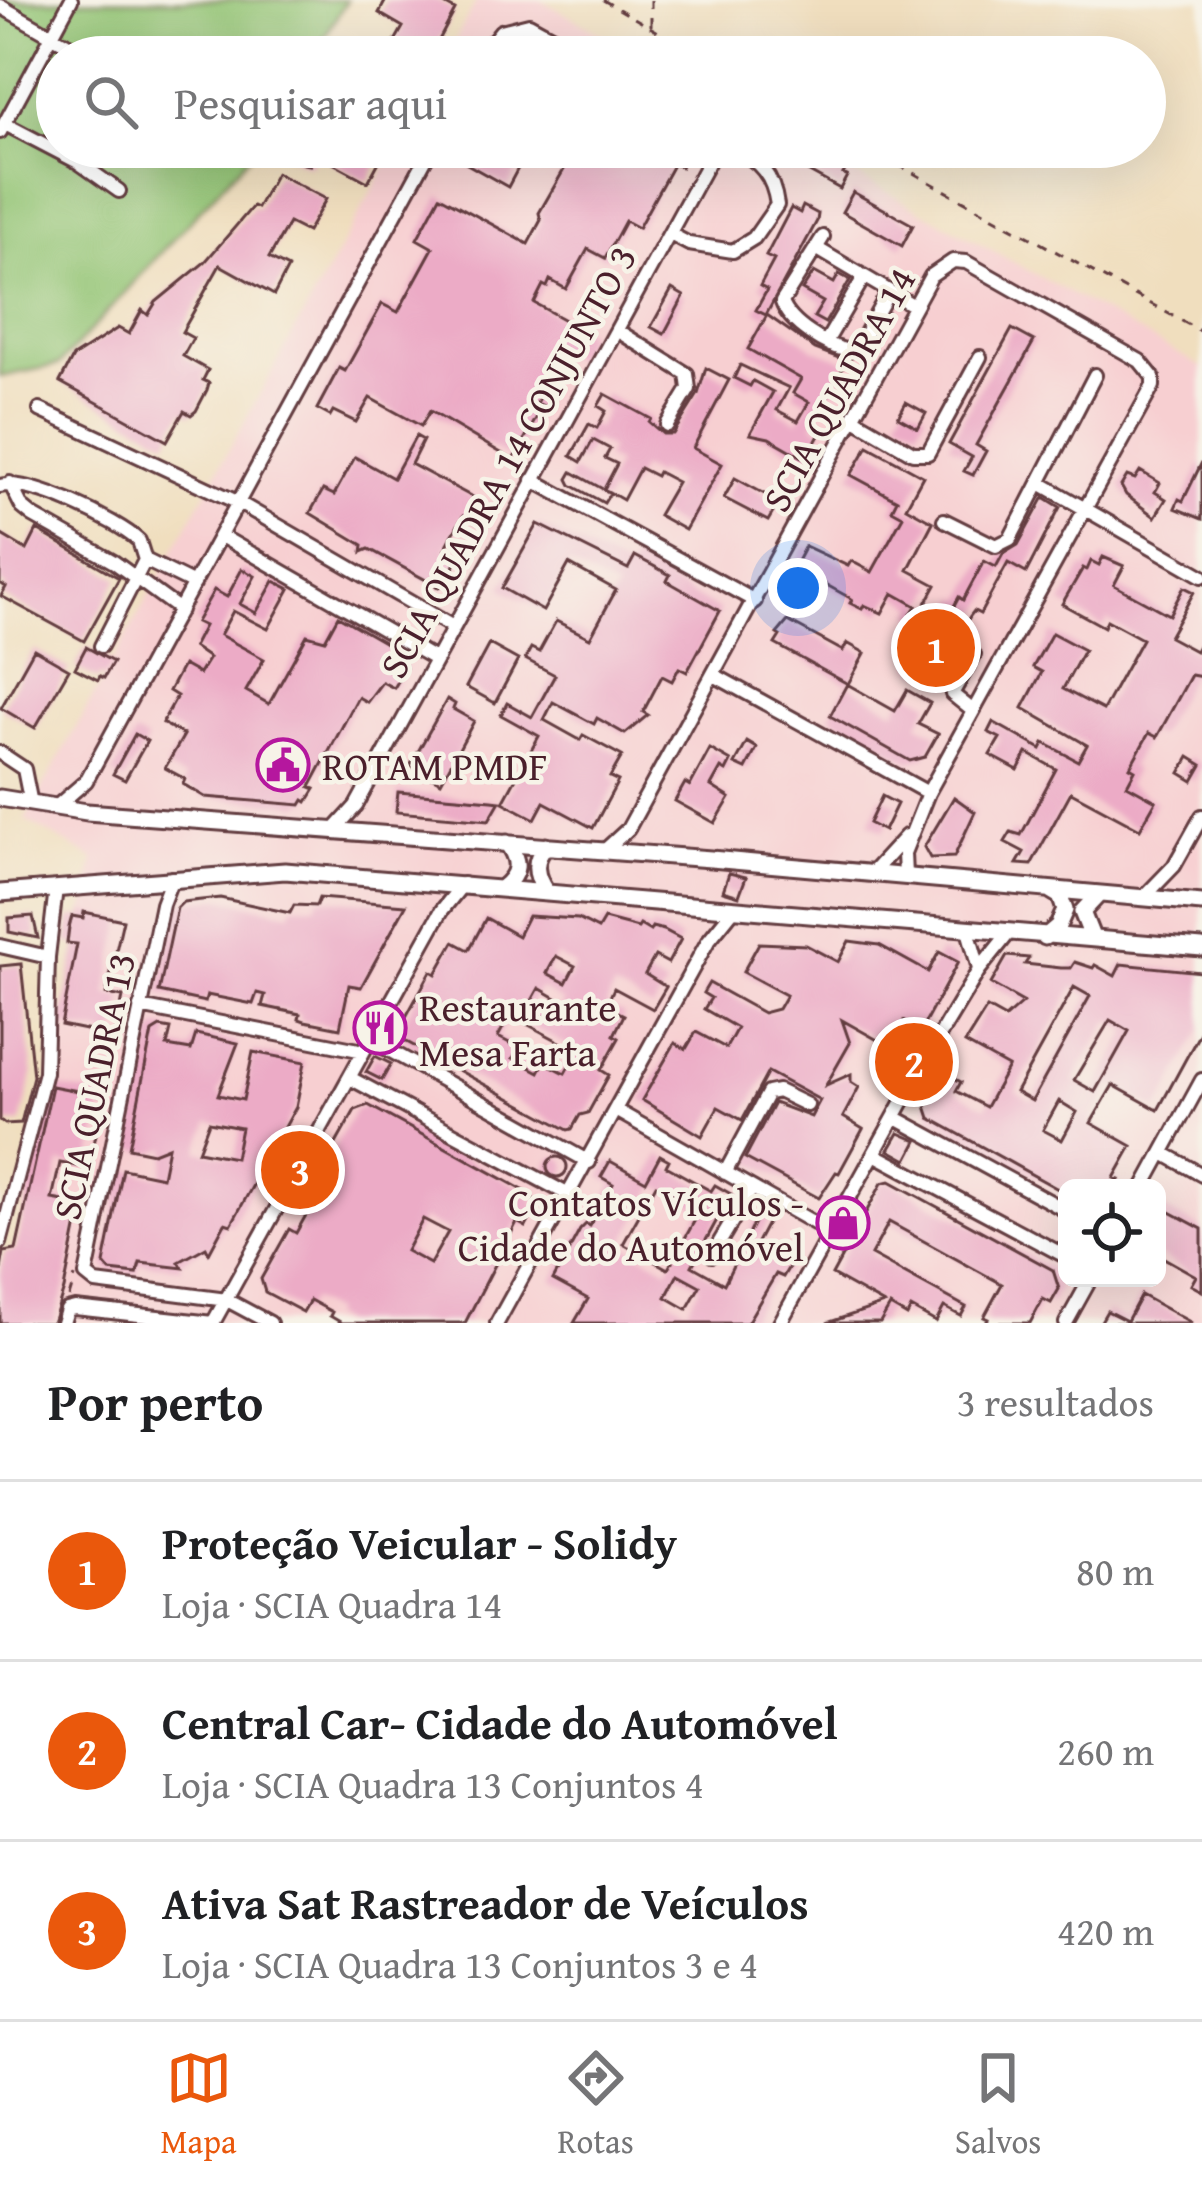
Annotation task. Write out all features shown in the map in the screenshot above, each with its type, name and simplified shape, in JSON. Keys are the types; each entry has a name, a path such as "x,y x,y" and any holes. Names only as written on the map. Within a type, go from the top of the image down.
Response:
{"main road":[{"path":"0,798 87,812 1202,903"},
{"path":"502,888 516,873 518,862 507,843"},
{"path":"546,846 536,860 546,892"},
{"path":"0,892 285,871 1202,949"},
{"path":"1045,937 1058,926 1065,910 1060,896 1050,890"},
{"path":"1092,937 1082,912 1099,895"}],"street":[{"path":"0,6 52,36 71,0"},
{"path":"498,36 530,25 550,36"},
{"path":"36,65 2,128 36,143"},
{"path":"86,168 118,191"},
{"path":"87,812 86,781 421,168"},
{"name":"SCIA QUADRA 14 CONJUNTO 3","path":"349,830 356,806 435,659 705,168"},
{"path":"670,234 689,244 733,251 754,238 777,206 774,182 763,168"},
{"path":"889,291 854,349 843,352 783,309 782,302 820,243 864,277 889,291 914,306"},
{"name":"SCIA QUADRA 14","path":"611,852 628,830 914,306 942,266 966,262 1148,369 1153,386 928,793 889,875"},
{"path":"826,342 864,277"},
{"path":"618,332 687,374 689,389 667,425"},
{"path":"853,418 913,453 928,453 980,357"},
{"path":"944,520 989,544 1004,544 1017,530 1095,375"},
{"path":"40,410 239,503 453,627"},
{"path":"533,480 755,601"},
{"path":"1040,483 1202,576"},
{"path":"5,484 56,497 133,535 144,550 145,560 101,646"},
{"path":"5,484 33,516 135,576 180,610"},
{"path":"221,536 435,659"},
{"path":"145,560 194,584"},
{"path":"973,711 952,694 974,655"},
{"path":"714,675 928,793"},
{"path":"0,753 24,769 31,804"},
{"path":"56,807 86,781"},
{"path":"349,830 356,806"},
{"path":"1151,899 1202,816"},
{"path":"628,830 638,854"},
{"name":"SCIA QUADRA 14","path":"889,875 904,853 910,830"},
{"path":"1174,866 1172,885 1180,902"},
{"name":"SCIA QUADRA 13","path":"161,879 162,904"},
{"name":"SCIA QUADRA 13","path":"87,1275 162,904 161,879"},
{"path":"442,910 450,883"},
{"path":"65,1317 75,1308 213,1323 442,910 450,883"},
{"path":"0,1243 41,1100 56,888"},
{"path":"708,941 718,909"},
{"path":"496,1323 617,1111 708,941 718,909"},
{"path":"968,930 979,970"},
{"path":"779,1323 979,970 1009,934"},
{"path":"0,946 48,958"},
{"path":"140,1007 367,1046 589,1162"},
{"path":"350,1078 569,1195"},
{"path":"1148,1179 1202,1080"},
{"path":"724,1173 769,1093 778,1091 807,1105"},
{"path":"617,1111 830,1232"},
{"path":"896,1118 1058,1206"},
{"path":"1163,1153 1202,1174"},
{"path":"874,1154 1058,1252"},
{"path":"712,1255 752,1188"},
{"path":"87,1275 227,1300 270,1323"},
{"path":"1066,1323 1086,1287"}],"path":[{"path":"603,0 665,36"},
{"path":"651,0 651,28"},
{"path":"904,168 1202,332"},
{"path":"65,1317 74,1279 87,1275"}],"shaded area":[{"path":"477,0 541,0 606,36 457,36"},
{"path":"384,168 844,168 1202,367 1202,1323 0,1323 94,859 25,820"}],"green space":[{"path":"0,0 347,0 325,36 36,36 36,168 238,168 59,365 0,377"}],"building":[{"path":"386,0 437,0 455,10 441,36 398,36 403,27 379,13"},
{"path":"342,168 376,168 368,182"},
{"path":"474,168 518,168 508,187"},
{"path":"565,168 671,168 638,228 625,221 605,258 588,249 566,289 550,280 547,287 543,285 534,303 588,333 574,359 564,353 537,403 543,406 513,460 430,411 421,426 370,398 356,422 317,409 339,368 345,371 382,304 398,312 433,248 417,239 440,196 528,244 541,220 539,213"},
{"path":"802,168 846,169 840,189"},
{"path":"276,173 326,199 307,232 289,223 269,258 288,268 274,295 220,265 182,332 193,338 183,356 208,370 203,380 209,383 207,390 196,411 191,415 184,411 167,441 60,382 73,357 118,328 129,334 142,310 148,315 156,302 205,262 253,206 257,208"},
{"path":"853,192 913,225 902,246 842,212"},
{"path":"803,206 818,214 817,221 766,315 756,310 767,290 760,286 774,260 766,256 791,208 800,213"},
{"path":"814,272 834,283 839,274 850,280 825,323 814,317 823,302 802,290"},
{"path":"672,289 684,296 664,334 651,327"},
{"path":"767,315 815,349 847,361 836,380 845,384 840,392 832,388 813,424 822,430 806,459 769,438 750,434 773,392 734,378 740,365 789,388 777,410 798,421 809,402 793,393 801,379 748,349"},
{"path":"1012,329 1034,341 976,445 986,451 973,475 964,471 972,457 949,444"},
{"path":"706,368 729,380 693,448 722,464 685,530 658,515 677,482 640,468 623,500 604,489 617,464 605,458 610,449 593,440 581,462 571,456 589,424 597,428 606,411 598,406 605,394 651,419 663,434 673,434 698,394"},
{"path":"906,402 926,413 918,428 898,417"},
{"path":"416,436 423,440 411,464 495,509 485,528 463,516 445,549 460,556 439,587 369,549 362,552 363,545 310,513 323,490 334,495 355,457 393,478"},
{"path":"868,446 923,476 906,507 933,522 908,570 936,585 924,607 947,619 984,561 996,567 1003,554 1018,545 1044,497 1060,507 1026,573 1008,563 980,614 974,611 970,616 935,679 910,666 932,625 911,614 916,606 893,593 882,613 864,605 862,609 794,567 805,546 872,572 903,516 892,510 897,500 851,475"},
{"path":"1202,462 1202,519 1175,508"},
{"path":"1140,471 1160,483 1155,492 1166,499 1155,517 1121,486 1127,476 1135,479"},
{"path":"572,472 610,493 604,503 571,485"},
{"path":"735,478 779,502 768,521 724,498"},
{"path":"538,524 628,569 635,556 670,575 667,581 720,611 687,672 679,668 672,681 662,676 643,712 648,715 625,734 553,702 544,720 622,756 610,777 618,781 593,828 544,802 535,819 503,802 539,736 501,715 507,703 532,717 555,675 525,659 531,648 539,652 556,621 590,638 616,590 569,564 543,611 502,588"},
{"path":"37,530 119,578 84,641 1,596 6,587 0,583 0,534 27,550"},
{"path":"1103,557 1124,566 1114,585 1169,615 1184,587 1194,592 1169,637 1195,651 1202,638 1202,677 1191,675 1157,737 1149,733 1130,767 1135,770 1127,785 1156,801 1140,829 1071,792 1031,865 1017,864 1024,852 1005,842 1011,832 1021,835 1056,769 1027,753 1018,770 990,755 1000,738 988,732 993,722 1041,749 1044,743 1078,761 1087,745 1023,708 1042,672 1033,667 1052,633 1084,650 1063,689 1103,710 1142,639 1107,620 1104,627 1062,604 1083,568 1087,570 1091,561 1099,565"},
{"path":"242,569 255,576 240,604 256,613 274,581 290,589 268,629 233,611 220,635 264,659 246,691 269,704 307,635 325,640 338,616 401,652 406,668 394,688 382,682 367,702 358,697 310,787 315,789 301,805 205,797 165,768 184,735 162,723 177,696 169,691 183,665 199,674 209,658 193,647 204,626 196,622 214,590 227,597"},
{"path":"788,621 843,651 847,643 865,653 848,684 775,644"},
{"path":"489,644 518,660 495,703 466,687"},
{"path":"86,647 113,662 104,678 98,680 75,668"},
{"path":"34,649 69,669 35,728 1,708"},
{"path":"847,684 895,711 907,690 930,703 918,724 938,734 925,757 910,761 830,716"},
{"path":"447,699 455,704 453,709 474,721 441,782 410,766"},
{"path":"135,734 147,741 125,780 113,774"},
{"path":"747,742 757,748 746,769 735,764"},
{"path":"710,749 731,761 711,786 730,798 715,823 675,801 685,783 690,786"},
{"path":"1189,757 1202,765 1193,781 1180,773"},
{"path":"398,792 500,801 489,820 396,812"},
{"path":"882,796 897,804 884,831 869,823"},
{"path":"954,797 975,812 954,857 930,858 924,847"},
{"path":"729,873 746,877 739,896 723,891"},
{"path":"220,898 290,913 294,905 316,906 319,898 406,905 361,987 349,985 340,1028 262,1006 265,995 257,993 253,1004 207,995 205,1002 159,992 177,908 183,902"},
{"path":"84,912 123,920 106,994 123,997 115,1036 61,1025 77,944 67,943 69,927 72,916 83,918"},
{"path":"33,916 38,938 9,932 9,918"},
{"path":"528,916 578,919 598,929 604,919 664,930 681,939 668,963 655,956 645,974 666,987 653,1009 614,988 606,1006 624,1015 614,1035 619,1038 601,1070 609,1075 588,1113 580,1115 572,1129 405,1041 401,1026 431,971 436,974 454,942 469,950 486,918 518,936","holes":["556,956 575,966 566,983 547,973","539,988 563,1002 552,1021 528,1008","510,1015 577,1051 565,1073 544,1062 539,1072 513,1058 519,1048 498,1037"]},
{"path":"849,941 879,945 928,972 939,952 958,962 921,1030 904,1021 890,1047 842,1020 850,1043 826,1085 851,1074 851,1082 859,1087 843,1117 863,1129 819,1198 745,1158 774,1103 811,1117 820,1100 768,1072 742,1120 718,1107 702,1136 642,1100 675,1043 686,1049 696,1032 726,1048 737,1028 704,1009 711,998 703,993 709,983 763,1013 778,1009 786,995 743,972 759,943 806,945 838,962"},
{"path":"1007,956 1029,958 1025,964 1061,968 1071,968 1075,962 1095,965 1115,976 1121,964 1202,972 1202,1029 1158,1110 1113,1085 1091,1123 1132,1146 1116,1179 1058,1179 1058,1189 930,1118 925,1103 943,1072 961,1082 956,1091 986,1107 1008,1067 965,1043 987,1008 1005,1018 1023,1002 991,984","holes":["1074,987 1090,996 1032,1101 1016,1092","1110,1020 1129,1031 1095,1092 1074,1080","1059,1101 1077,1112 1062,1140 1043,1130"]},
{"path":"21,964 33,1076 21,1123 5,1124 0,1120 0,966"},
{"path":"160,1027 171,1029 167,1046 191,1050 196,1034 238,1043 218,1095 243,1100 253,1052 305,1062 296,1107 231,1225 225,1223 209,1253 206,1247 179,1262 183,1268 140,1263 137,1274 110,1271 104,1264 123,1169 162,1177 168,1147 153,1153 129,1148 152,1032","holes":["209,1122 241,1128 235,1158 198,1151"]},
{"path":"375,1056 391,1064 382,1080 366,1072"},
{"path":"52,1086 104,1096 89,1168 60,1163 52,1199 81,1204 64,1289 53,1323 0,1323 4,1252 16,1250"},
{"path":"368,1105 532,1195 536,1208 526,1227 517,1222 465,1323 342,1323 310,1300 303,1312 265,1292 261,1279 289,1229 296,1233 314,1201 319,1204 329,1186 317,1179 355,1110","holes":["423,1219 448,1232 430,1264 406,1251"]},
{"path":"899,1133 917,1141 907,1160 889,1150"},
{"path":"660,1155 669,1160 666,1166 711,1191 715,1185 731,1194 692,1266 724,1284 760,1210 771,1216 755,1246 776,1258 779,1252 793,1260 783,1277 776,1274 747,1323 574,1323 588,1299 553,1280 580,1230 590,1226 613,1184 601,1177 610,1161 646,1181","holes":["656,1185 701,1209 668,1269 623,1244","678,1274 700,1286 687,1309 666,1297"]},
{"path":"557,1157 567,1167 557,1177 547,1167"},
{"path":"890,1181 1053,1270 1059,1289 1051,1303 1043,1299 1030,1323 986,1323 984,1317 1002,1284 889,1222 871,1255 966,1307 961,1316 944,1307 936,1322 911,1308 907,1316 890,1306 880,1323 827,1323 884,1304 832,1275 882,1183"},
{"path":"1166,1210 1202,1229 1202,1291 1191,1285 1196,1276 1166,1259"},
{"path":"1141,1295 1192,1323 1100,1323 1107,1311 1127,1321"}],"place":[{"name":"Proteção Veicular - Solidy","path":"936,648"},
{"name":"ROTAM PMDF","path":"283,765"},
{"name":"Restaurante Mesa Farta","path":"380,1028"},
{"name":"Central Car- Cidade do Automóvel","path":"914,1062"},
{"name":"Ativa Sat Rastreador de Veículos","path":"300,1170"},
{"name":"Contatos Vículos - Cidade do Automóvel","path":"843,1223"}]}
